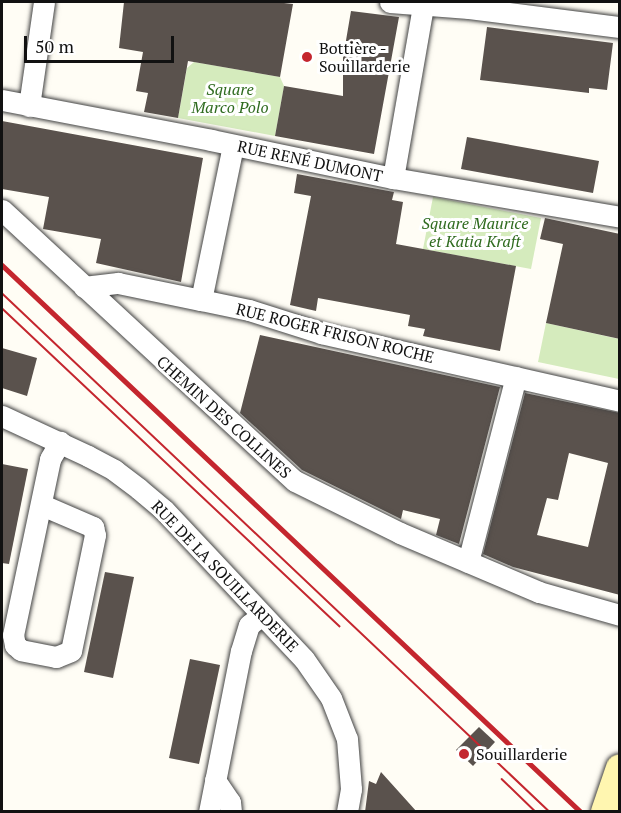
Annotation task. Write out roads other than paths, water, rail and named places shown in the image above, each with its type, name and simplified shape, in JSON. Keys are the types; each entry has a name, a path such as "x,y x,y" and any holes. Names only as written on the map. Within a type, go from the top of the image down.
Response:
{"street":[{"path":"29,106 44,2"},
{"path":"390,2 469,8 620,27"},
{"path":"393,178 423,6"},
{"name":"RUE RENÉ DUMONT","path":"2,100 393,178 620,217"},
{"path":"201,300 233,145"},
{"name":"CHEMIN DES COLLINES","path":"2,210 295,481 400,533 539,592 620,615"},
{"name":"RUE ROGER FRISON ROCHE","path":"84,287 118,283 249,310 321,333 620,401"},
{"path":"468,562 516,377"},
{"name":"RUE DE LA SOUILLARDERIE","path":"2,416 114,470 164,510 319,677 338,713 349,755 351,789 347,812"},
{"path":"42,505 93,527 95,535 71,651 56,657 21,650 15,645 13,635 50,459 60,442"},
{"path":"208,812 241,651 249,625 262,615"},
{"path":"605,812 620,768"},
{"path":"215,780 230,802 231,812"}],"tram line":[{"path":"2,293 550,812"},
{"path":"2,308 340,626"},
{"path":"502,779 536,812"}],"railway":[{"path":"2,265 581,812"}],"place":[{"name":"Bottière - Souillarderie","path":"307,57"},
{"name":"Souillarderie","path":"464,754"}],"park label":[{"name":"Square Marco Polo","path":"230,98"},
{"name":"Square Maurice et Katia Kraft","path":"475,232"}]}
